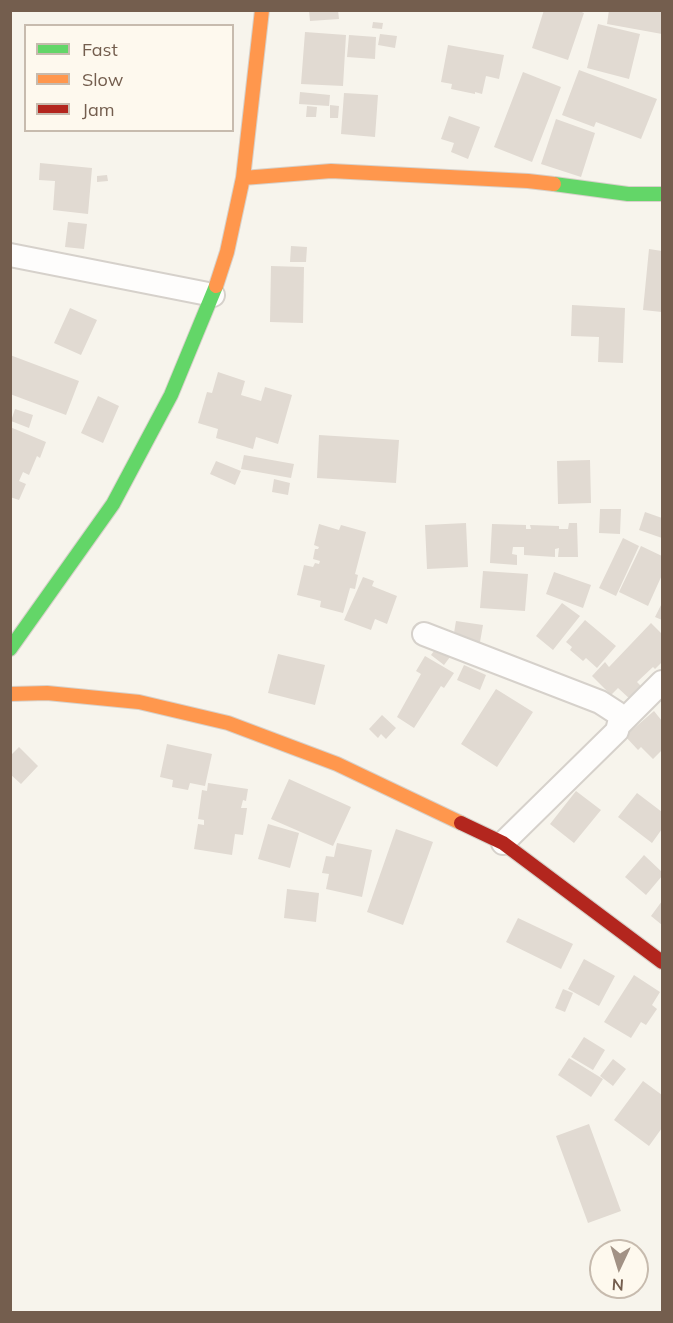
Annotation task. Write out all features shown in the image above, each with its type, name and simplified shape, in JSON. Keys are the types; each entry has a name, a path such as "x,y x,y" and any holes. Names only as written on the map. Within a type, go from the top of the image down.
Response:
{"street":[{"path":"10,649 113,504 171,395 213,295 227,252 243,177 262,10"},
{"path":"243,177 343,172 528,181 628,194 663,194"},
{"path":"10,255 213,295"},
{"path":"424,634 600,702 617,713 620,724"},
{"path":"502,843 617,731 620,724 663,682"},
{"path":"10,693 47,693 139,702 228,723 337,764 502,843 663,962"}],"building":[{"path":"309,10 338,10 339,19 310,21"},
{"path":"544,10 577,10 584,13 568,60 532,48"},
{"path":"609,10 662,10 662,34 607,24"},
{"path":"373,22 383,23 382,29 372,28"},
{"path":"598,24 640,34 629,79 587,68"},
{"path":"305,32 346,35 343,86 301,84"},
{"path":"380,34 397,36 395,48 378,45"},
{"path":"349,35 376,37 375,59 347,57"},
{"path":"448,45 504,55 499,79 486,76 482,94 451,89 452,84 441,82"},
{"path":"579,70 657,99 641,139 596,122 594,127 562,115"},
{"path":"523,72 561,87 532,162 494,147"},
{"path":"300,92 330,95 329,106 299,104"},
{"path":"344,93 378,95 375,137 341,134"},
{"path":"330,105 339,106 338,118 330,118"},
{"path":"307,106 317,107 316,117 306,117"},
{"path":"449,116 480,127 468,159 451,152 454,143 441,139"},
{"path":"556,119 595,133 581,177 541,164"},
{"path":"40,163 92,168 88,214 53,210 55,181 39,180"},
{"path":"107,175 108,181 97,182 97,176"},
{"path":"68,222 87,224 84,249 65,247"},
{"path":"291,246 307,247 306,262 290,262"},
{"path":"649,249 662,251 662,312 643,310"},
{"path":"271,266 304,267 303,323 270,322"},
{"path":"572,305 625,308 623,363 598,362 599,337 571,336"},
{"path":"70,308 97,320 81,355 54,343"},
{"path":"10,355 79,381 66,415 10,394"},
{"path":"218,372 245,381 241,395 261,401 265,387 292,395 278,444 256,437 253,449 216,438 218,429 198,423 207,392 212,393"},
{"path":"98,396 119,406 103,443 81,433"},
{"path":"15,409 33,415 29,428 11,421"},
{"path":"10,427 46,442 40,458 37,456 29,475 23,472 19,481 26,484 19,500 10,497"},
{"path":"319,435 399,440 396,483 317,478"},
{"path":"244,455 294,464 291,478 241,469"},
{"path":"590,460 591,503 558,504 557,461"},
{"path":"216,461 241,471 235,485 210,474"},
{"path":"274,479 290,483 288,495 272,492"},
{"path":"600,509 621,509 620,534 599,533"},
{"path":"645,512 662,518 662,538 639,530"},
{"path":"466,523 468,567 427,569 425,525"},
{"path":"569,523 577,523 578,557 558,557 559,548 555,549 555,557 524,555 524,547 513,547 512,554 517,555 517,565 490,563 492,524 526,525 526,529 531,529 530,525 559,526 559,529 568,529"},
{"path":"319,524 339,530 341,525 366,532 355,574 358,575 355,589 350,588 343,613 320,607 321,601 297,595 304,565 313,567 320,561 313,559 315,549 319,547 314,545"},
{"path":"623,538 639,546 616,596 599,588"},
{"path":"641,546 662,556 662,575 648,606 619,592"},
{"path":"483,571 528,574 525,611 480,608"},
{"path":"554,572 591,585 583,608 546,594"},
{"path":"363,577 374,581 372,586 397,596 387,624 375,619 371,630 344,620"},
{"path":"562,603 580,616 553,650 536,636"},
{"path":"662,603 662,620 655,617"},
{"path":"585,620 616,646 597,668 586,658 583,661 570,650 572,647 566,642"},
{"path":"456,621 483,625 480,642 453,639"},
{"path":"651,623 662,634 662,662 637,682 642,687 631,700 618,688 611,695 592,676 605,662 609,667"},
{"path":"437,647 450,657 444,665 431,655"},
{"path":"278,654 325,665 315,705 268,693"},
{"path":"425,656 454,673 444,688 441,686 414,728 397,717 421,674 416,671"},
{"path":"464,665 486,675 480,690 457,680"},
{"path":"496,689 533,712 497,767 461,744"},
{"path":"654,711 662,721 662,750 653,759 641,747 638,750 625,736"},
{"path":"382,715 396,728 386,739 381,734 378,738 369,729"},
{"path":"167,744 212,754 205,786 190,783 188,790 172,787 173,780 160,777"},
{"path":"19,747 38,766 21,784 10,774 10,756"},
{"path":"289,779 351,807 333,846 271,819"},
{"path":"208,783 248,789 246,801 243,800 241,808 247,808 243,835 235,834 232,855 194,849 198,824 204,825 204,820 198,819 202,790 207,791"},
{"path":"576,791 601,810 574,843 550,824"},
{"path":"637,793 662,812 662,829 652,843 618,817"},
{"path":"268,824 299,833 290,868 258,859"},
{"path":"396,829 433,842 403,925 367,912"},
{"path":"337,843 372,850 362,897 326,889 329,874 322,873 326,856 334,857"},
{"path":"644,855 662,872 662,876 646,895 625,877"},
{"path":"287,889 319,893 316,922 284,918"},
{"path":"662,901 662,925 651,916"},
{"path":"518,918 573,944 561,969 506,942"},
{"path":"584,959 615,976 599,1006 568,989"},
{"path":"634,975 660,992 652,1005 657,1009 646,1025 641,1022 631,1038 604,1022"},
{"path":"563,989 573,993 565,1012 555,1008"},
{"path":"584,1037 605,1050 593,1070 571,1057"},
{"path":"569,1058 603,1079 591,1097 558,1075"},
{"path":"613,1059 626,1069 613,1086 600,1076"},
{"path":"643,1081 662,1095 662,1128 649,1146 614,1120"},
{"path":"589,1124 621,1211 588,1223 556,1136"}],"traffic: fast":[{"path":"554,184 628,194 662,194"},
{"path":"10,649 113,504 171,395 216,286"}],"traffic: slow":[{"path":"216,286 227,252 243,178 262,10"},
{"path":"243,178 331,171 554,184"},
{"path":"10,694 47,693 139,702 228,723 337,764 461,823"}],"traffic: jam":[{"path":"461,823 503,843 662,962"}]}
